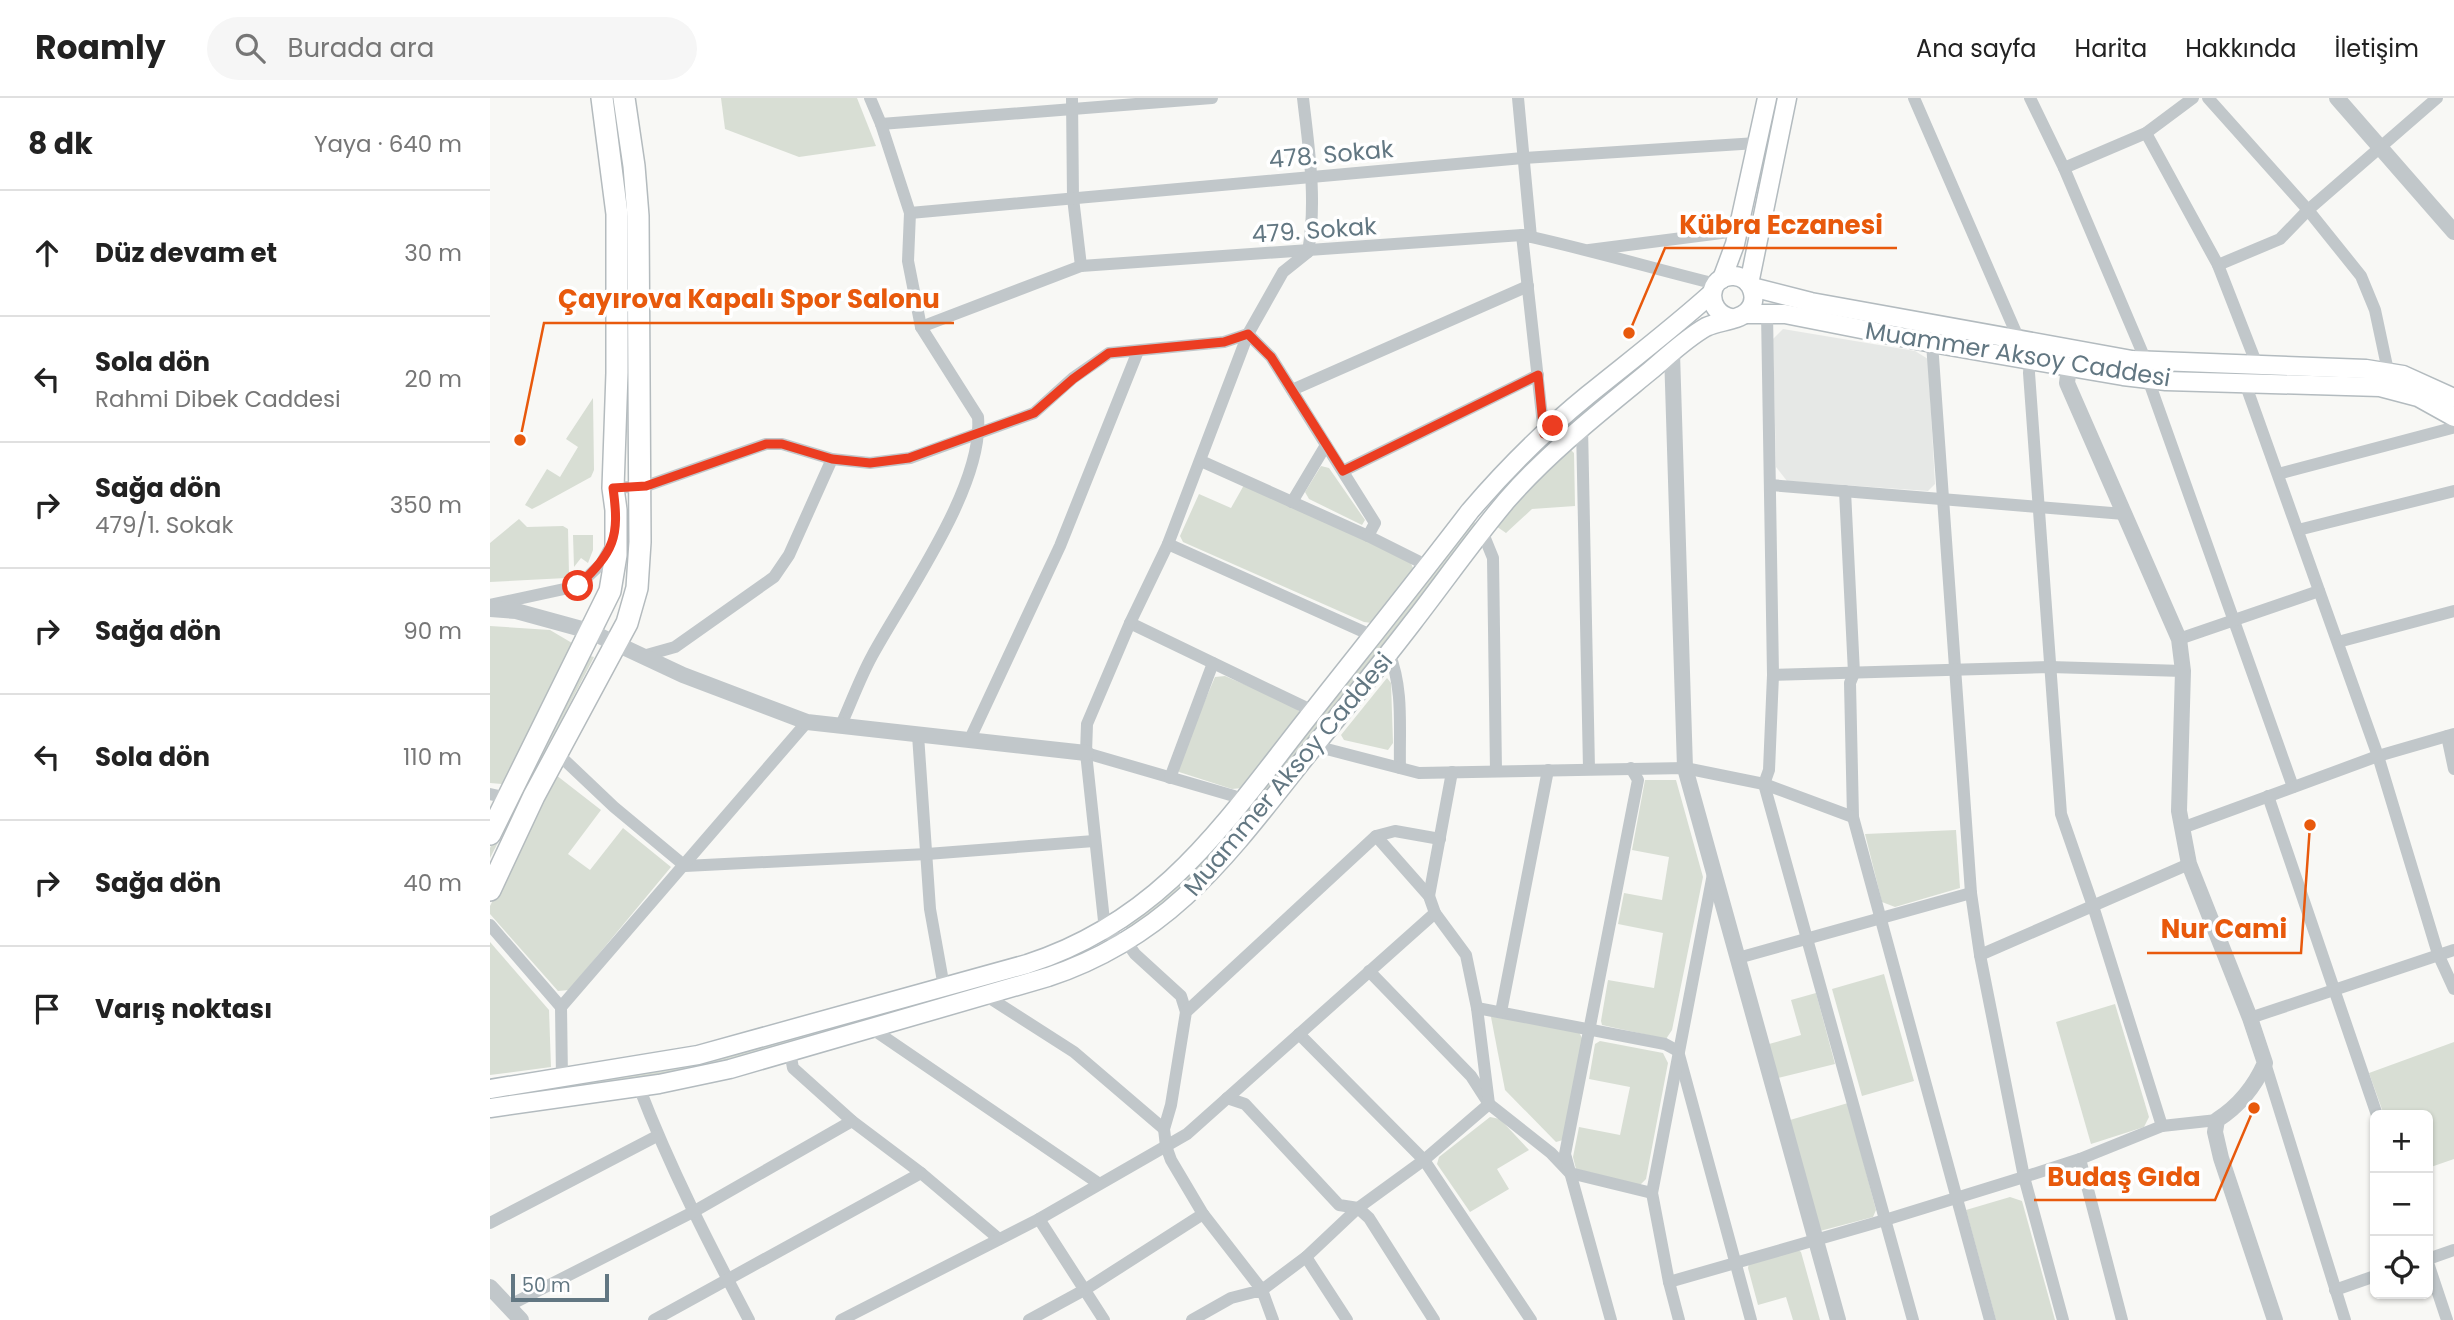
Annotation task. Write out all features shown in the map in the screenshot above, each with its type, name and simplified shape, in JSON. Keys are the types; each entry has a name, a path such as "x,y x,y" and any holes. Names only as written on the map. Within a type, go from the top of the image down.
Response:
{"main road":[{"path":"490,834 499,796 590,632 610,591 614,572 617,214 602,98"},
{"path":"490,890 534,796 627,624 637,588 640,542 638,216 624,98"},
{"path":"1767,98 1732,254 1716,285 1715,308 1722,315 1738,316 1753,301 1751,286 1787,98"},
{"path":"490,1089 710,1052 1045,958 1105,930 1141,905 1183,870 1214,837 1493,484 1544,434 1716,285 1736,276 1751,286 1811,302 2020,342 2070,359 2147,370 2256,365 2388,371 2403,375 2452,419"},
{"name":"Muammer Aksoy Caddesi","path":"490,1108 639,1087 730,1069 1076,967 1159,920 1222,862 1389,653 1482,531 1528,478 1582,426 1700,331 1738,316 1767,313 2030,360 2070,359"},
{"name":"Muammer Aksoy Caddesi","path":"2147,370 2245,383 2381,387 2418,397 2452,419"}],"street":[{"path":"841,726 870,660 957,506 979,434 978,417 921,327 908,261 910,213 870,98"},
{"path":"881,124 1072,104 1212,98"},
{"path":"1273,1320 1262,1290 1203,1214 1171,1160 1166,1146 1164,1129 1171,1105 1186,1013 1181,996 1135,954 1126,941 1105,930 1086,754 1087,724 1129,623 1168,544 1202,461 1248,334 1283,272 1308,252 1313,223 1312,177 1303,98"},
{"path":"1518,98 1528,286 1544,434"},
{"path":"1914,98 2020,342"},
{"path":"2030,98 2064,168 2147,370 2293,787"},
{"path":"2064,168 2146,133 2193,98"},
{"path":"2208,98 2308,210 2361,276 2375,310 2388,371"},
{"path":"2337,98 2454,232"},
{"path":"2218,265 2280,239 2308,210 2437,98"},
{"path":"1072,104 1073,198 1081,266"},
{"path":"2146,133 2218,265 2256,365"},
{"name":"478. Sokak","path":"910,213 1523,158 1757,143"},
{"path":"1582,251 1737,231"},
{"name":"479. Sokak","path":"921,327 1081,266 1527,236 1716,285"},
{"path":"1292,390 1528,286"},
{"path":"1767,313 1773,675 1769,770 1764,784 1913,1320"},
{"path":"613,488 646,486 766,444 782,444 832,459 870,463 909,458 1034,413 1073,379 1109,353 1224,342 1248,334"},
{"path":"1248,334 1271,357 1375,523 1368,536"},
{"path":"1932,343 1971,893 1980,955 2024,1177 2063,1320"},
{"path":"969,741 1060,546 1138,351"},
{"path":"1672,353 1685,768 1838,1320"},
{"path":"2070,359 2067,383 2179,639 2183,671 2179,811 2189,864 2250,1018 2345,1320"},
{"path":"2030,360 2061,814 2093,906 2162,1126"},
{"path":"1343,471 1538,375"},
{"path":"2245,383 2378,756 2438,954 2454,989"},
{"path":"2277,474 2452,419"},
{"path":"1582,426 1589,769"},
{"path":"1292,502 1326,444"},
{"path":"643,656 675,647 774,577 789,555 832,459"},
{"path":"1202,461 1428,566"},
{"path":"1770,485 2124,514"},
{"path":"1845,491 1854,673 1850,684 1853,817 1990,1320"},
{"path":"2298,530 2454,491"},
{"path":"1482,531 1493,558 1496,771"},
{"path":"490,607 578,586 601,564 616,535"},
{"path":"1168,544 1373,636"},
{"path":"2179,639 2319,591"},
{"path":"490,607 516,611 590,632 683,675 807,722 1086,754 1234,796 1240,804"},
{"path":"2338,642 2454,611"},
{"path":"1129,623 1313,711"},
{"path":"1389,653 1399,686 1400,768"},
{"path":"1170,778 1213,663"},
{"path":"1773,675 2050,667 2183,671"},
{"path":"561,1007 807,722"},
{"path":"918,735 930,909 944,987"},
{"path":"2182,828 2378,756 2450,735 2454,769"},
{"path":"1315,746 1419,772 1685,768 1764,784 1853,817"},
{"path":"557,754 614,807 685,866 927,854 1094,841"},
{"path":"1611,1320 1565,1154 1638,780 1631,768"},
{"path":"1501,1012 1548,770"},
{"path":"1429,896 1452,772"},
{"path":"2268,796 2375,1110"},
{"path":"1186,1013 1376,836 1395,831 1440,839"},
{"path":"1376,836 1429,896 1435,913 1466,955 1477,1007 1489,1104"},
{"path":"1980,955 2189,864"},
{"path":"1679,1320 1652,1193 1714,868"},
{"path":"1738,958 1971,893"},
{"path":"841,1320 1039,1219 1187,1134 1435,913"},
{"path":"490,925 561,1007 562,1078"},
{"path":"2250,1018 2454,950"},
{"path":"1369,971 1471,1076 1489,1104 1550,1153 1570,1173 1652,1193"},
{"path":"985,995 1074,1052 1164,1129"},
{"path":"1477,1007 1665,1044 1678,1051 1751,1320"},
{"path":"871,1028 1098,1183"},
{"path":"1299,1034 1424,1160 1531,1320"},
{"path":"790,1052 793,1068 852,1121 921,1173 999,1239"},
{"path":"1669,1282 2024,1177 2080,1159 2162,1126 2217,1120 2239,1104 2249,1092 2264,1063"},
{"path":"639,1087 657,1136 749,1320"},
{"path":"1227,1098 1245,1104 1339,1205 1358,1208 1369,1218 1434,1320"},
{"path":"1192,1320 1231,1298 1262,1290 1306,1257 1358,1208 1424,1160 1489,1104"},
{"path":"2217,1120 2217,1144 2275,1320"},
{"path":"508,1306 693,1212 852,1121"},
{"path":"490,1223 657,1136"},
{"path":"2080,1159 2122,1320"},
{"path":"654,1320 921,1173"},
{"path":"1028,1320 1086,1289 1203,1214"},
{"path":"1039,1219 1104,1320"},
{"path":"2433,1259 2454,1250"},
{"path":"1306,1257 1347,1320"},
{"path":"2433,1277 2447,1320"},
{"path":"2335,1290 2370,1278"},
{"path":"490,1287 522,1320"}],"shaded area":[{"path":"721,98 857,98 876,146 799,157 725,129"},
{"path":"1783,329 1915,351 1928,359 1935,484 1928,491 1787,481 1776,467 1773,339"},
{"path":"1640,364 1643,368 1503,494 1500,490 1543,445"},
{"path":"593,398 594,470 591,477 532,509 525,505 547,469 560,477 578,447 566,439"},
{"path":"1569,448 1574,453 1575,506 1532,509 1506,533 1496,526"},
{"path":"1321,466 1329,468 1365,520 1362,525 1309,499 1305,492"},
{"path":"1244,485 1410,561 1413,568 1372,623 1364,622 1183,542 1180,536 1199,494 1231,508"},
{"path":"519,519 527,527 563,526 568,529 569,574 566,578 490,582 490,543"},
{"path":"1474,522 1478,525 1373,662 1225,845 1173,898 1128,931 1125,926 1162,900 1219,843"},
{"path":"573,535 593,535 593,550 588,563 581,558 574,567"},
{"path":"490,626 550,630 572,643 502,784 490,783"},
{"path":"590,656 594,657 490,858 490,848"},
{"path":"1225,676 1292,705 1301,713 1242,788 1232,789 1179,772 1177,766 1215,677"},
{"path":"1387,678 1391,683 1393,743 1388,750 1344,740 1341,735"},
{"path":"556,775 601,810 568,854 590,870 623,828 671,867 569,990 558,991 490,914 490,906"},
{"path":"1645,780 1676,780 1703,877 1672,1030 1666,1039 1602,1025 1601,1021 1608,980 1654,988 1663,933 1618,924 1624,893 1662,900 1669,857 1632,850"},
{"path":"1956,830 1960,888 1895,907 1882,902 1865,834"},
{"path":"490,942 549,1010 551,1067 490,1075"},
{"path":"1091,946 1094,950 1059,966 690,1071 490,1101 490,1097 690,1065"},
{"path":"1884,974 1914,1081 1862,1096 1832,989"},
{"path":"1816,993 1835,1064 1778,1078 1769,1044 1801,1035 1791,1000"},
{"path":"2115,1004 2149,1117 2144,1127 2091,1144 2056,1022"},
{"path":"1495,1015 1579,1032 1583,1040 1563,1140 1556,1142 1505,1090 1491,1017"},
{"path":"1600,1041 1663,1053 1668,1063 1646,1179 1640,1185 1576,1169 1573,1157 1579,1127 1620,1135 1630,1087 1589,1079 1595,1044"},
{"path":"2454,1042 2454,1159 2433,1166 2433,1110 2382,1110 2369,1073"},
{"path":"1848,1103 1876,1210 1873,1217 1820,1231 1790,1120"},
{"path":"1490,1117 1500,1119 1529,1150 1497,1169 1509,1189 1470,1212 1437,1164 1439,1157"},
{"path":"2010,1197 2022,1201 2055,1320 1996,1320 1966,1210"},
{"path":"1797,1249 1801,1252 1820,1320 1793,1320 1786,1297 1758,1305 1749,1263"}],"place":[{"name":"Kübra Eczanesi","path":"1629,333"},
{"name":"Çayırova Kapalı Spor Salonu","path":"520,440"},
{"name":"Nur Cami","path":"2310,825"},
{"name":"Budaş Gıda","path":"2254,1108"}],"route":[{"path":"578,586 601,564 616,535 613,488 646,486 766,444 782,444 832,459 870,463 909,458 1034,413 1073,379 1109,353 1224,342 1248,334 1271,357 1343,471 1538,375 1544,434 1553,426"}]}
